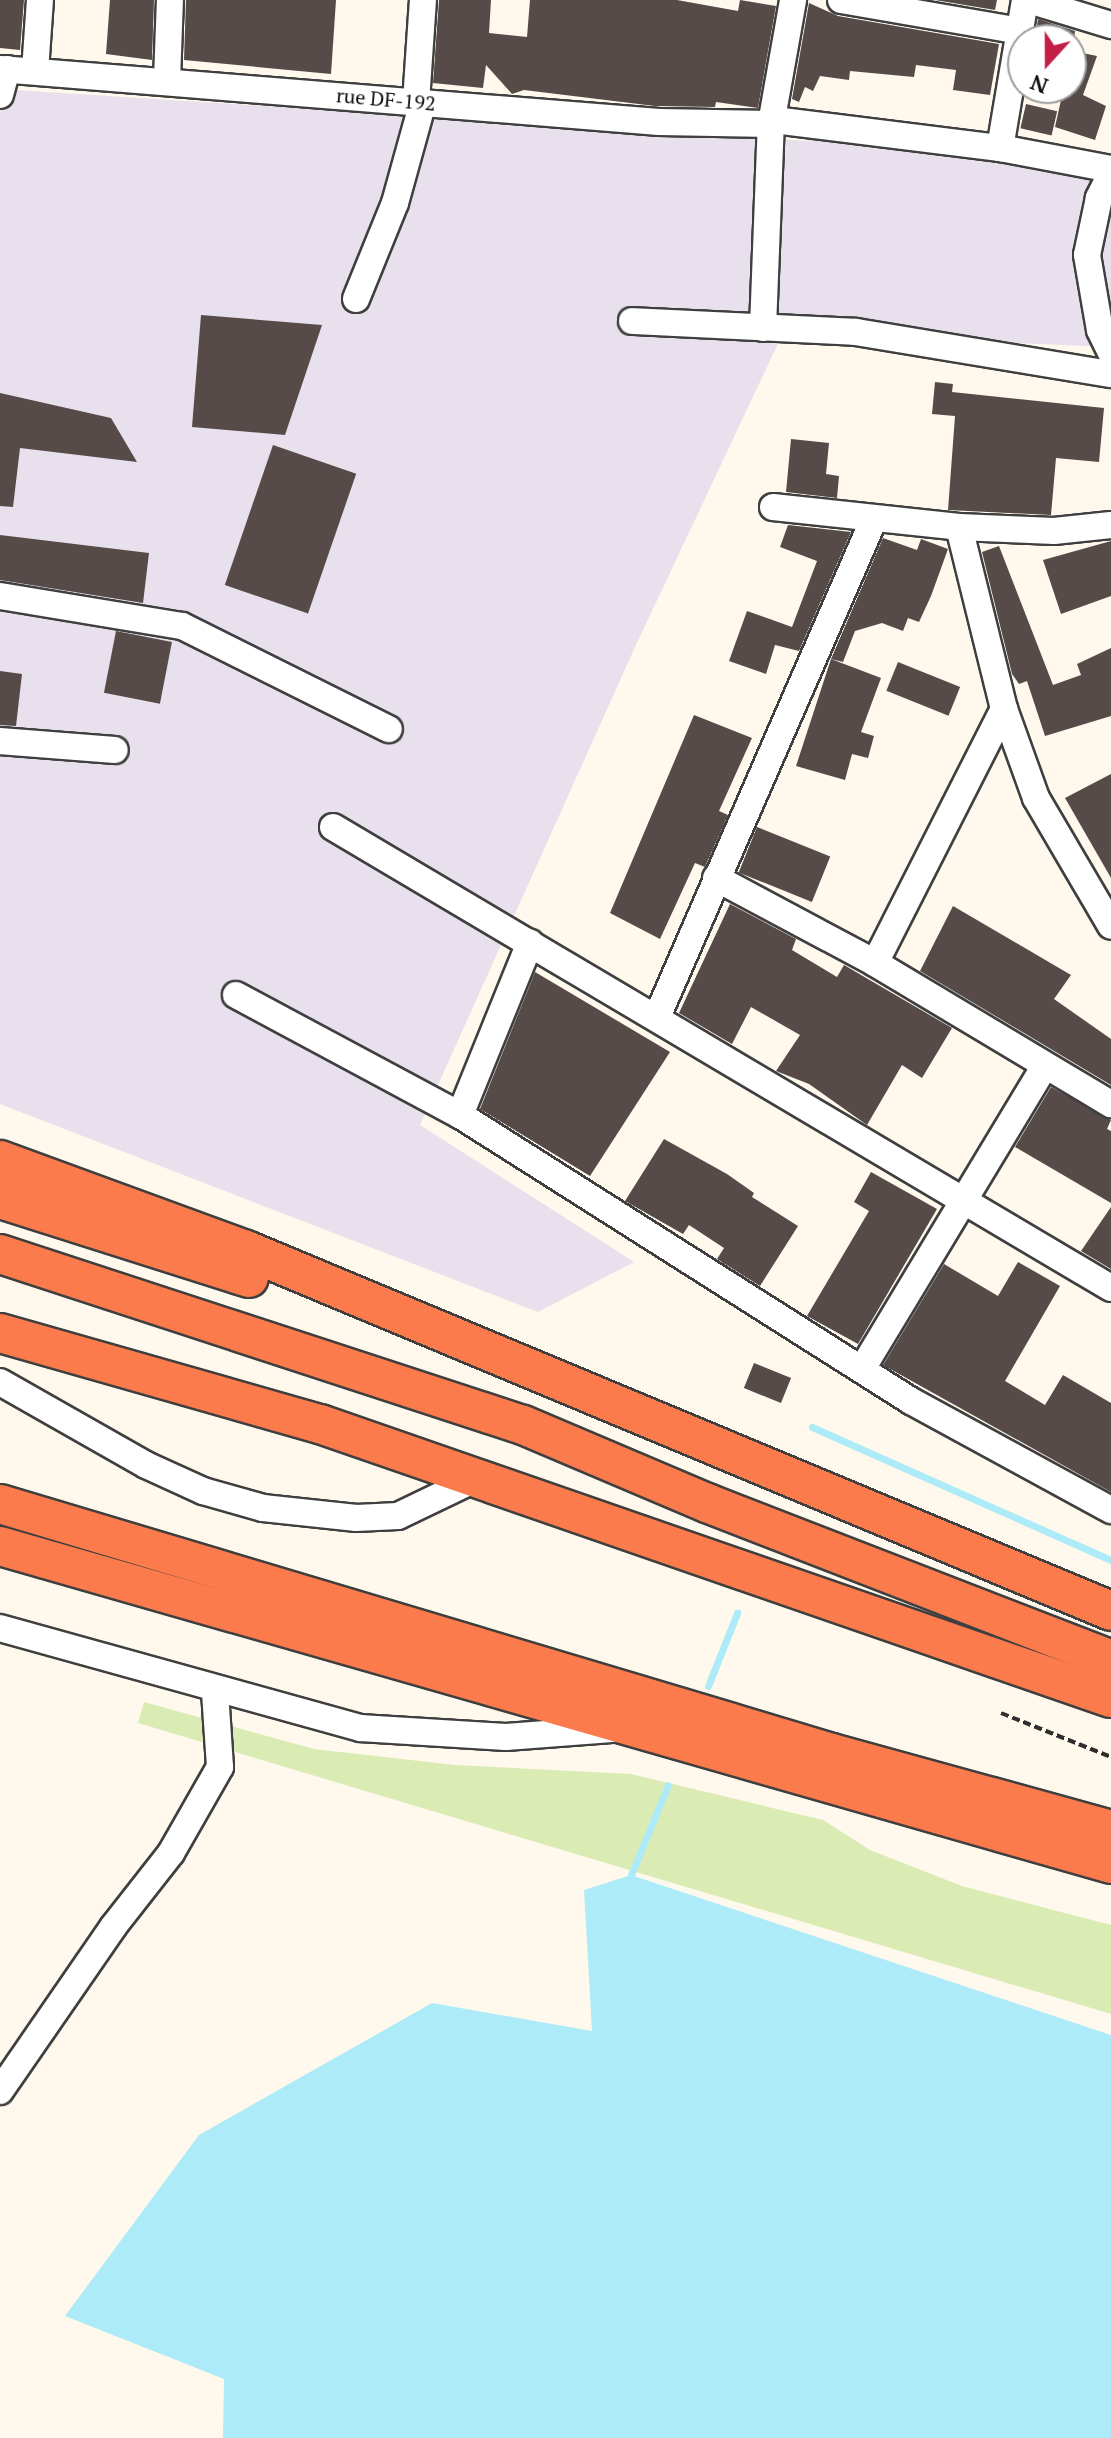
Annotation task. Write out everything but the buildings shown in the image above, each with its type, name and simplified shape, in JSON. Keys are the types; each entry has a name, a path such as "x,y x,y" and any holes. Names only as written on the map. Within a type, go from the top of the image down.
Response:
{"highway":[{"path":"0,1160 246,1250 1111,1611"},
{"path":"0,1199 541,1374"},
{"path":"0,1254 523,1425 707,1503 1111,1660"},
{"path":"0,1333 320,1424 1111,1698"},
{"path":"10,1506 832,1753 1111,1830"},
{"path":"6,1549 1111,1864"}],"street":[{"path":"35,71 40,0"},
{"path":"167,80 170,0"},
{"path":"356,299 395,203 420,102 423,0"},
{"path":"763,328 772,122 793,0"},
{"path":"841,0 1007,29"},
{"path":"1022,24 1027,0 1111,25"},
{"path":"0,95 4,69"},
{"name":"rue DF-192","path":"4,69 659,122 772,122 1000,148 1111,172"},
{"path":"1000,148 1008,104"},
{"path":"1111,172 1099,198 1087,255 1100,330 1111,353"},
{"path":"632,321 856,332 1111,374"},
{"path":"773,507 959,527 1054,531 1111,525"},
{"path":"657,1017 874,519"},
{"path":"959,527 1004,709 1036,798 1110,923"},
{"path":"0,596 182,626 389,729"},
{"path":"875,963 1004,709"},
{"path":"0,741 115,750"},
{"path":"333,827 966,1198 1111,1288"},
{"path":"716,878 875,963 1111,1104"},
{"path":"460,1115 530,943"},
{"path":"236,995 460,1115 862,1369 1111,1510"},
{"path":"862,1369 1045,1066"},
{"path":"0,1382 146,1465 203,1491 263,1508 356,1518 398,1516 479,1477"},
{"path":"0,1628 215,1692 360,1728 506,1737 635,1727"},
{"path":"0,2091 113,1927 171,1853 220,1767 215,1692"}],"path":[{"path":"1001,1713 1111,1757"}],"shaded area":[{"path":"0,89 807,141 831,113 1111,162 1111,347 783,333 635,647 420,1125 634,1262 538,1312 0,1104"}],"green space":[{"path":"144,1702 314,1749 455,1765 631,1774 823,1820 870,1850 962,1886 1111,1925 1111,2014 138,1723"}],"water":[{"path":"631,1875 1111,2035 1111,2438 223,2438 224,2379 65,2316 199,2135 432,2003 592,2031 584,1890"}],"waterway":[{"path":"812,1427 1111,1560"},
{"path":"708,1686 737,1613"},
{"path":"631,1875 668,1785"}]}
